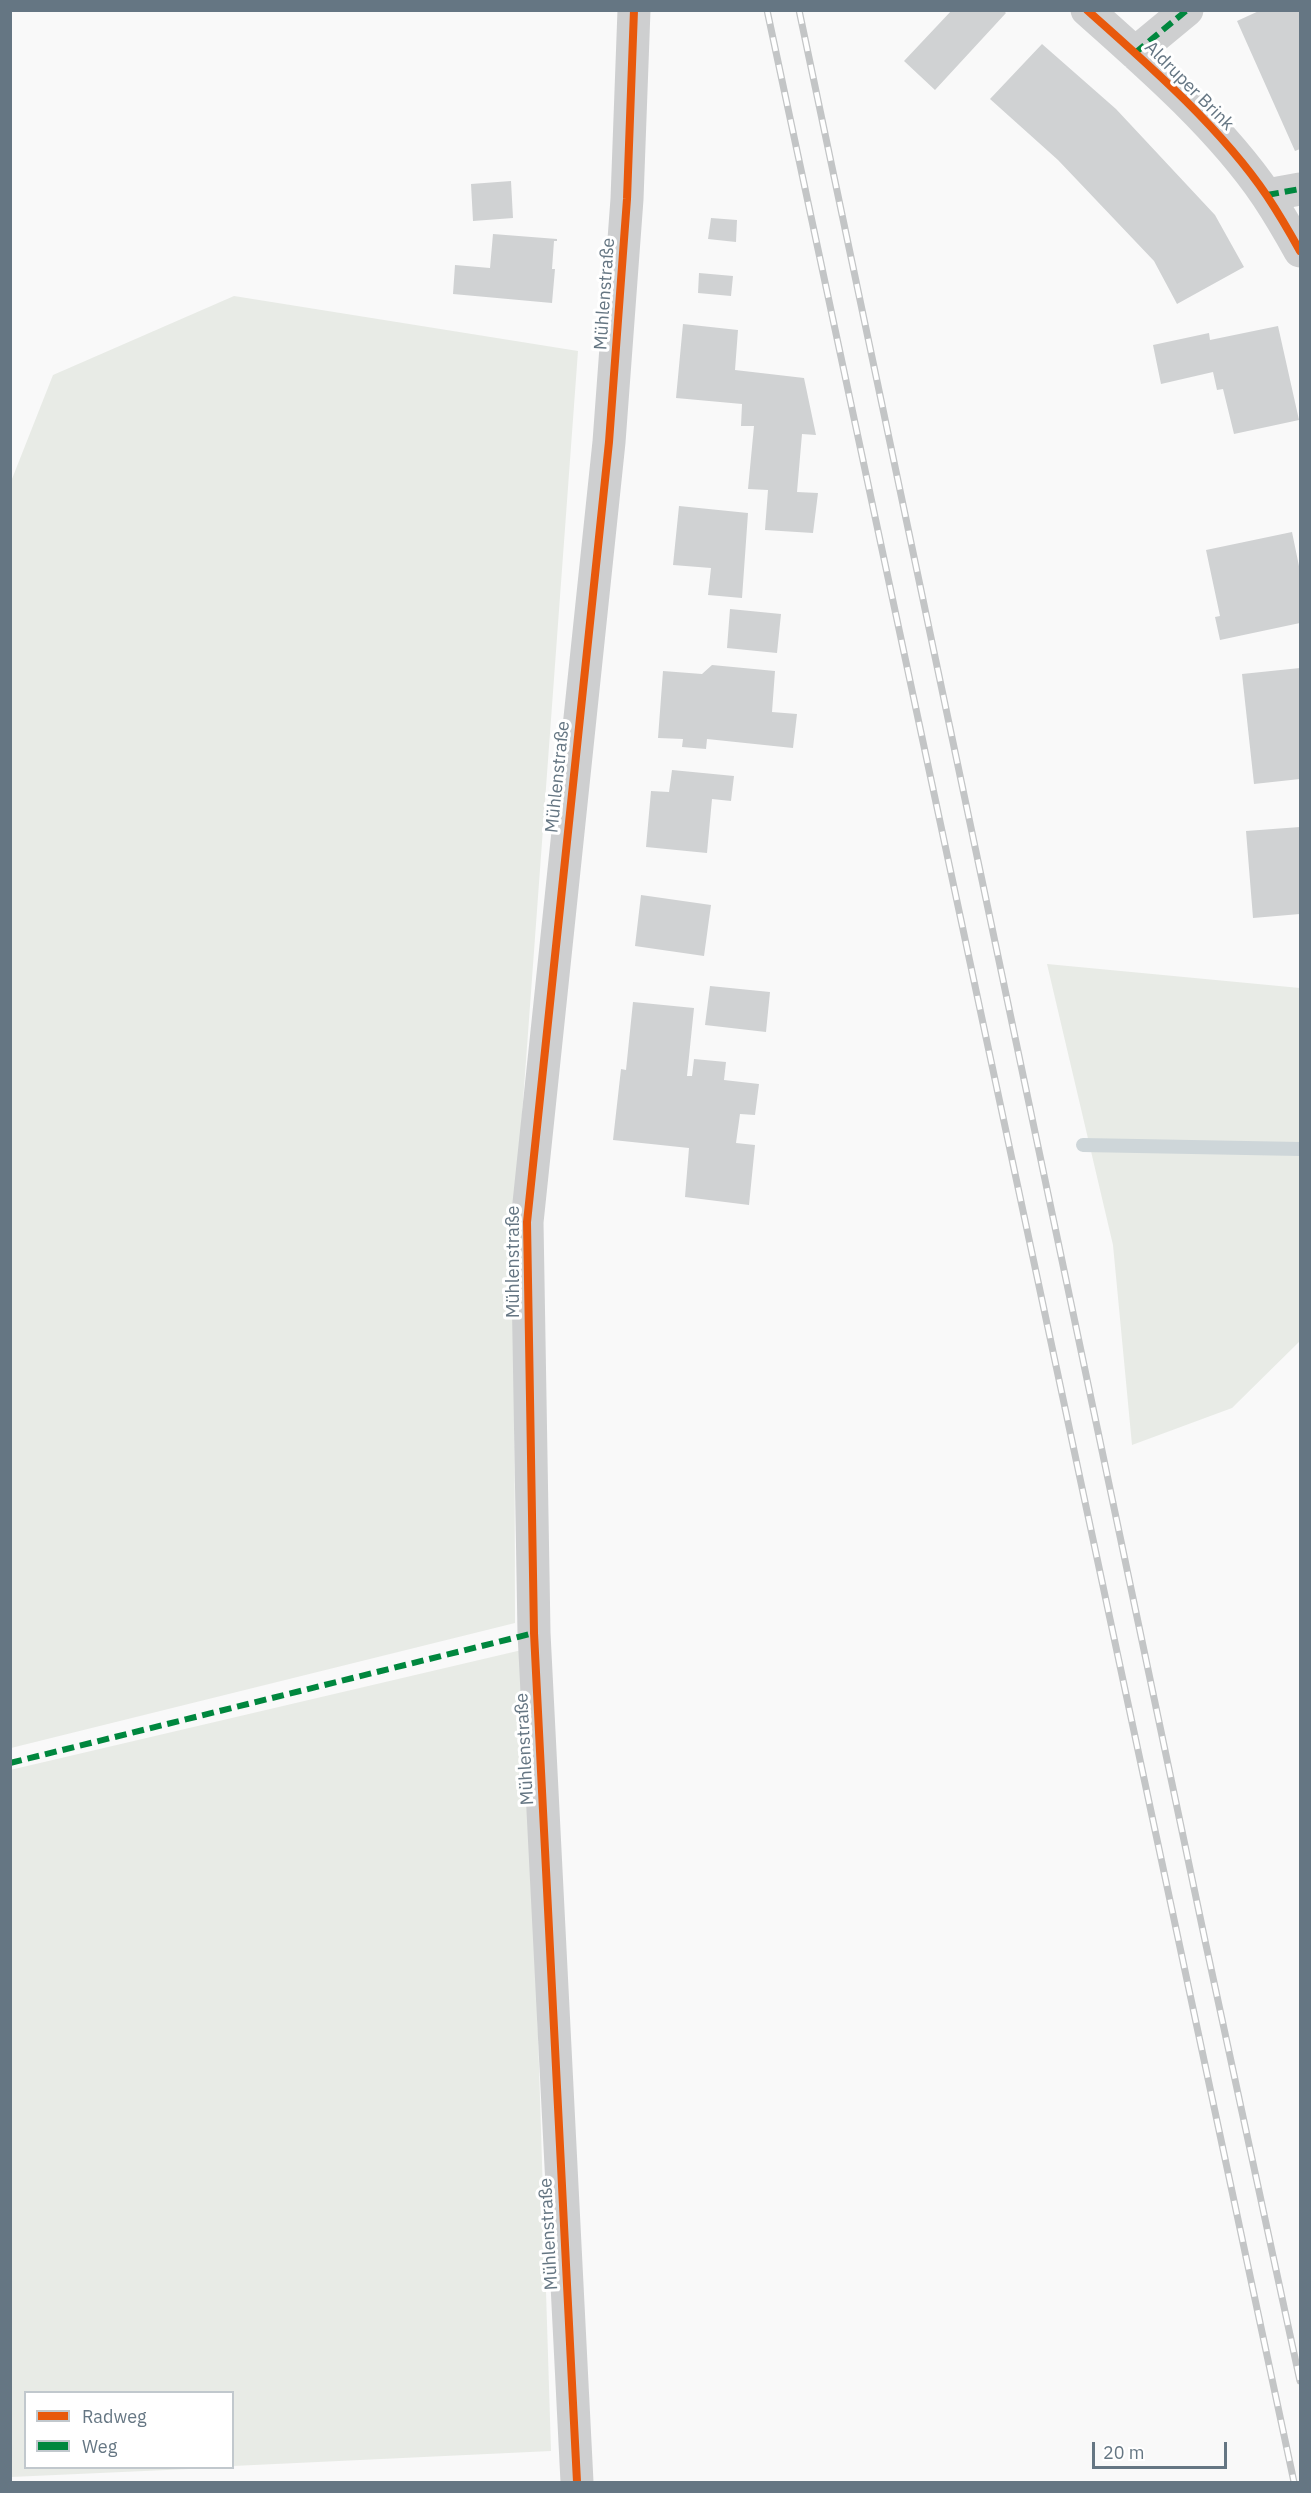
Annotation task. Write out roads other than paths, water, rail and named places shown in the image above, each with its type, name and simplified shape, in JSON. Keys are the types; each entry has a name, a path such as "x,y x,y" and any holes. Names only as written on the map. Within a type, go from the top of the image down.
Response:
{"street":[{"name":"Mühlenstraße","path":"577,2482 534,1633 527,1222 609,442 627,199 634,10"},
{"name":"Aldruper Brink","path":"1087,10 1135,53 1221,138 1267,195 1300,251"},
{"name":"Aldruper Brink","path":"1135,53 1187,10"},
{"path":"1267,195 1300,189"}],"waterway":[{"path":"1083,1145 1300,1149"}],"railway":[{"path":"767,10 1294,2482"},
{"path":"799,10 1206,1945 1300,2381"}]}
